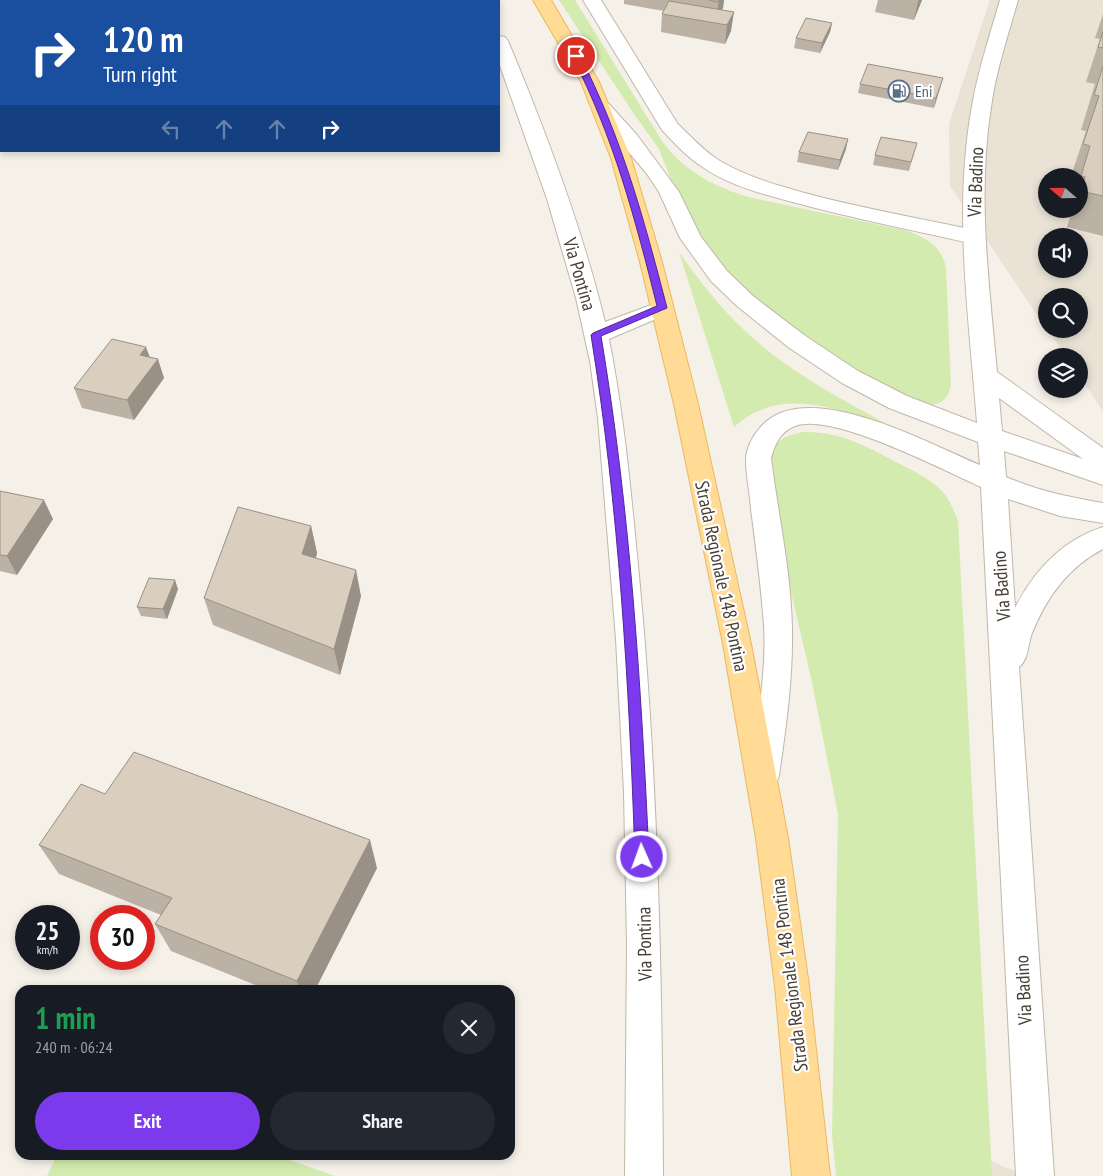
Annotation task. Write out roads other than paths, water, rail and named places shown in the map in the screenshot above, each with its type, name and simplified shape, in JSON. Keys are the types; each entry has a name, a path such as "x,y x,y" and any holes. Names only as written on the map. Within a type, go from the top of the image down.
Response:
{"main road":[{"name":"Strada Regionale 148 Pontina","path":"542,0 583,68 602,108 627,176 686,404 722,572 762,784 785,925 811,1176"}],"street":[{"path":"592,0 669,126 686,144 711,164 737,178 774,191 840,208 974,237"},
{"name":"Via Badino","path":"1009,0 988,74 981,107 975,166 974,237 994,484 1035,1176"},
{"name":"Via Pontina","path":"500,44 544,159 580,272 596,335 613,447 627,596 637,742 644,958 644,1176"},
{"path":"602,108 655,171 669,192 691,238 719,276 745,301 803,346 850,377 921,412 1103,476"},
{"path":"596,335 662,308"},
{"path":"985,375 1103,461"},
{"path":"762,784 775,698 778,650 774,581 758,467 760,448 766,434 776,424 792,418 810,415 831,417 867,427 994,484 1043,502 1103,513"},
{"path":"1006,679 1023,619 1040,589 1066,560 1082,548 1103,537"}],"place":[{"name":"Eni","path":"899,91"}]}
